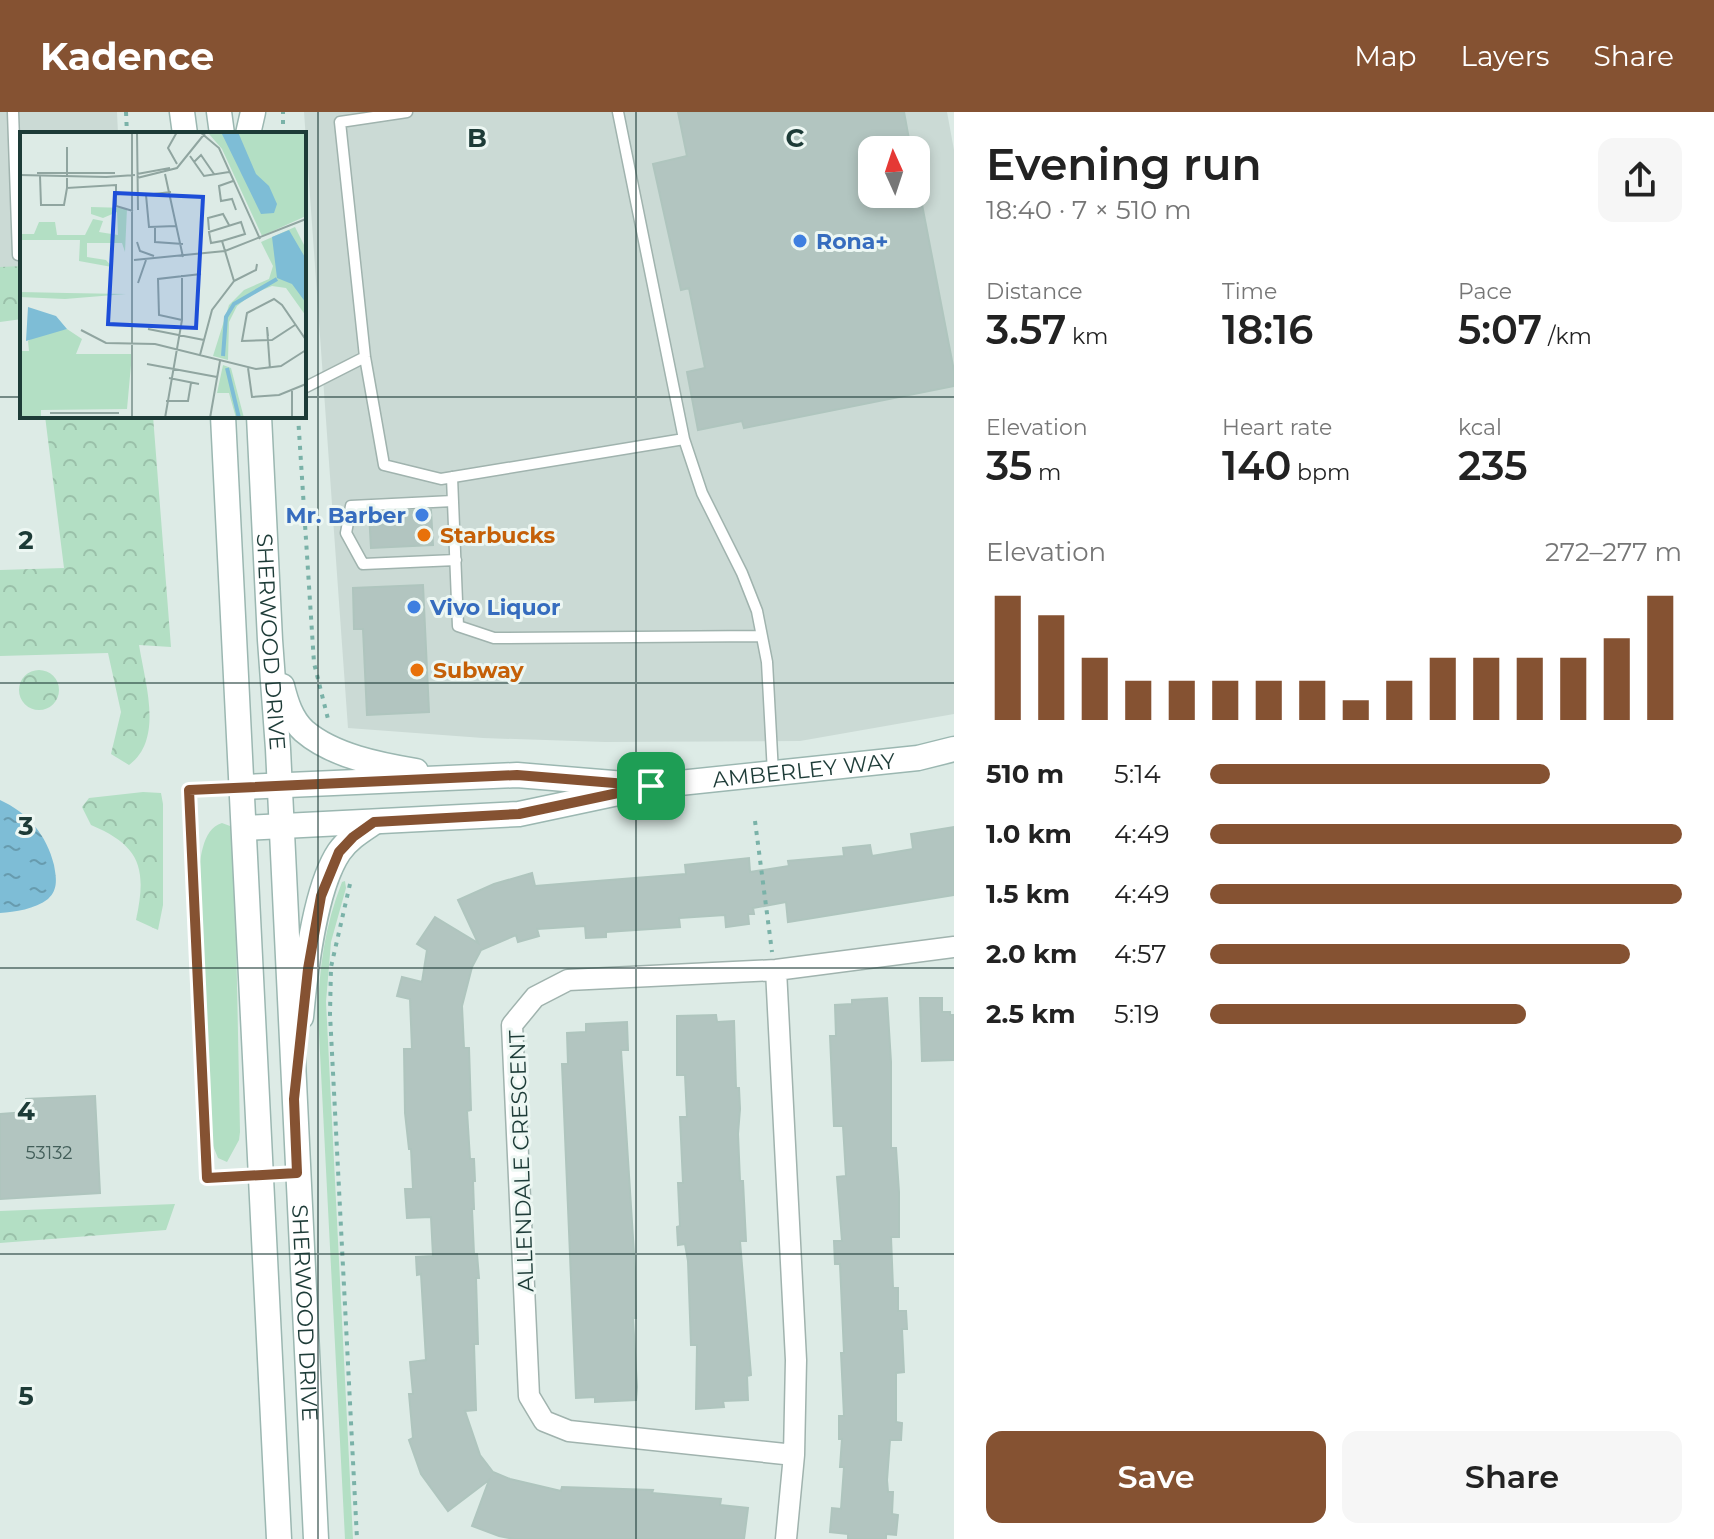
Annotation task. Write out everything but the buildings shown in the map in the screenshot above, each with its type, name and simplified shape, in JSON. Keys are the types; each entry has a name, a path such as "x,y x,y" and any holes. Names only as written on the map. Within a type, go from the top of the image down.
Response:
{"main road":[{"path":"182,112 185,132"},
{"path":"219,112 222,132"},
{"path":"244,112 246,132"},
{"path":"247,132 253,112"},
{"name":"SHERWOOD DRIVE","path":"223,418 279,1539"},
{"name":"SHERWOOD DRIVE","path":"259,418 316,1539"},
{"path":"270,640 286,700 303,730 348,754 398,768 454,778"},
{"name":"AMBERLEY WAY","path":"244,828 519,814 651,786 918,758 954,749"},
{"name":"AMBERLEY WAY","path":"242,787 517,775 651,786"},
{"path":"294,1099 302,1009 321,896 339,852 374,822"}],"street":[{"name":"ALLENDALE CRESCENT","path":"794,1455 569,1431 544,1421 529,1396 512,1025 535,997 568,980 954,947"},
{"path":"774,962 796,1360 794,1455 786,1539"}],"lane":[{"path":"13,112 20,255"},
{"path":"407,112 340,122 365,357 384,465 441,479 684,439"},
{"path":"618,112 684,439 702,493 742,573 757,611 767,662 773,773"},
{"path":"306,387 365,357"},
{"path":"452,477 458,626 494,638 762,636"},
{"path":"453,501 351,506 346,533 363,564 456,560"},
{"path":"242,787 189,790 207,1178 297,1173"}],"path":[{"path":"126,112 127,132"},
{"path":"298,418 314,663 329,723"},
{"path":"755,821 774,962"},
{"path":"351,882 331,967 330,1014 357,1539"}],"shaded area":[{"path":"0,112 117,112 118,132 20,132 20,284 0,285"},
{"path":"304,112 947,112 954,150 954,714 800,741 605,742 483,738 348,728"}],"green space":[{"path":"20,266 20,319 0,322 0,267"},
{"path":"45,418 153,418 171,647 139,645 148,693 149,726 140,754 129,765 111,754 121,712 108,653 0,656 0,570 64,568"},
{"path":"39,670 53,676 59,690 53,704 39,710 25,704 19,690 25,676"},
{"path":"161,793 163,804 163,905 158,930 136,920 140,873 130,851 108,833 91,825 82,807 89,798"},
{"path":"222,823 230,826 234,836 240,1132 227,1162 218,1158 211,1141 198,882 206,839 215,826"},
{"path":"345,881 346,888 331,942 326,1002 353,1539 345,1539 318,1014 327,931 336,898"},
{"path":"175,1204 166,1230 0,1243 0,1211"}],"water":[{"path":"0,800 19,811 41,834 51,854 56,878 54,891 48,899 25,909 0,913"}],"place":[{"name":"Rona+","path":"800,241"},
{"name":"Mr. Barber","path":"422,515"},
{"name":"Starbucks","path":"424,535"},
{"name":"Vivo Liquor","path":"414,607"},
{"name":"Subway","path":"417,670"}],"route":[{"path":"517,775 651,786 519,814 374,822 353,837 339,852 321,896 308,969 294,1099 297,1173 207,1178 189,790 517,775"}]}
